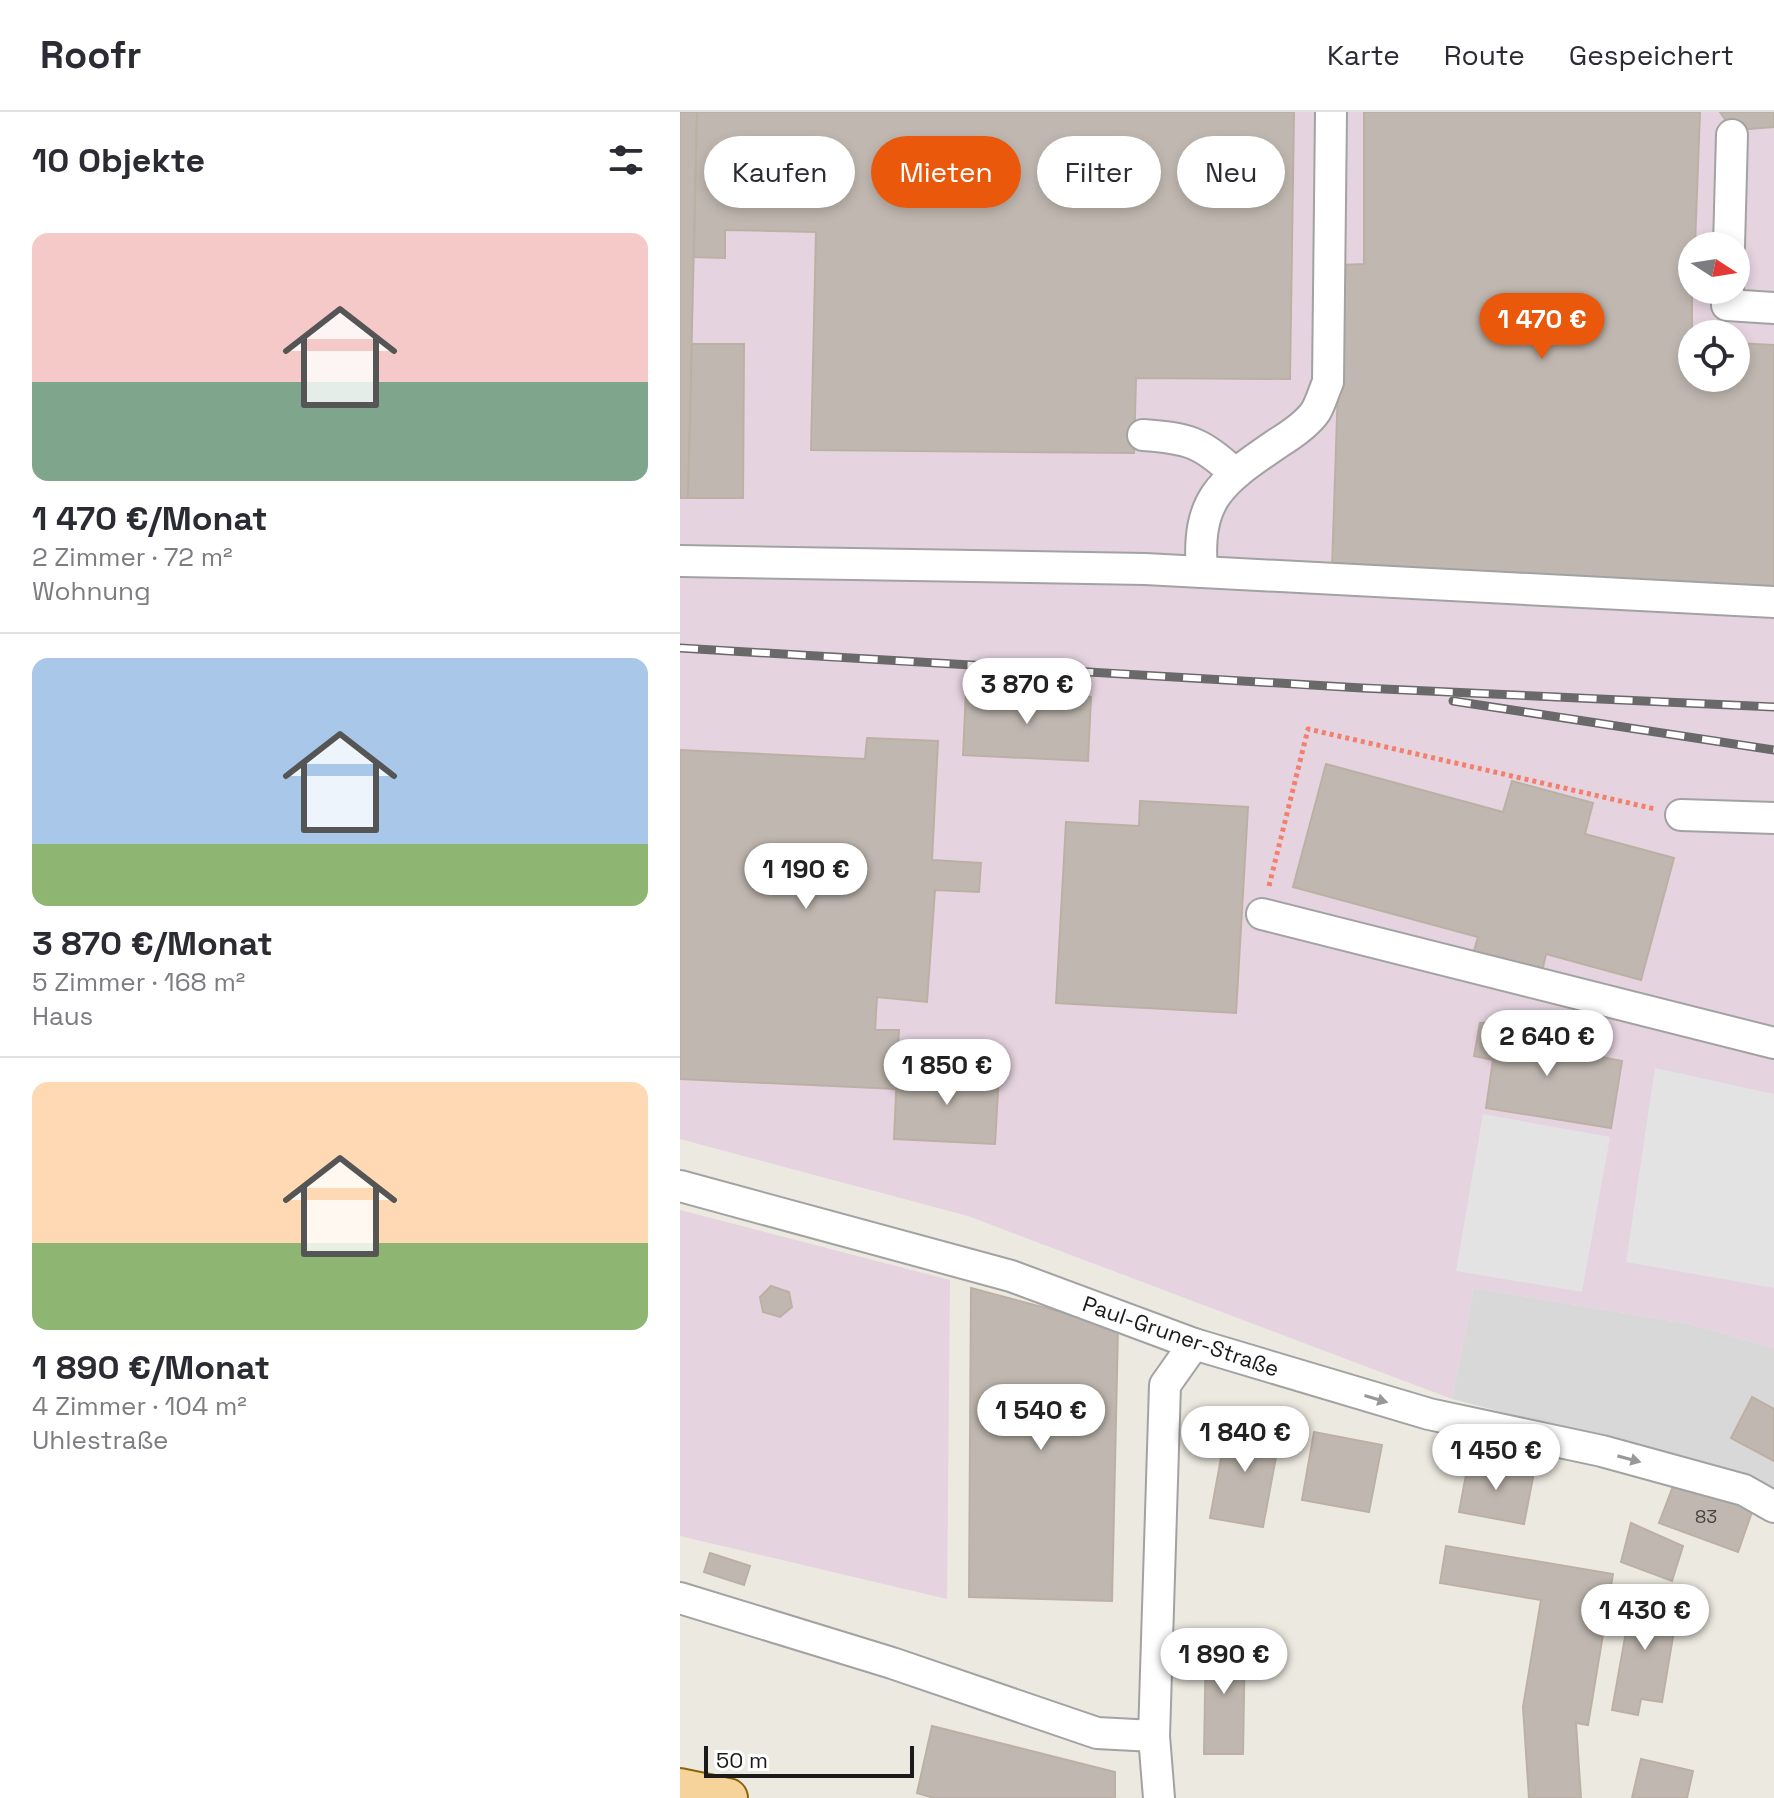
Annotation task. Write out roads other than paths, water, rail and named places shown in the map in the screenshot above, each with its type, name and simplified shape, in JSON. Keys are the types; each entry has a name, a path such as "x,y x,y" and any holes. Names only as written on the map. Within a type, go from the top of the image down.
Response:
{"main road":[{"path":"680,1788 728,1798"}],"street":[{"path":"1202,572 1200,544 1208,504 1234,473 1289,436 1315,412 1328,382 1331,112"},
{"path":"1729,232 1732,135"},
{"path":"1727,304 1774,308"},
{"path":"1143,435 1181,438 1208,449 1234,473"},
{"path":"680,561 1202,572 1774,602"},
{"path":"1681,815 1774,818"},
{"path":"1262,914 1774,1043"},
{"name":"Paul-Gruner-Straße","path":"680,1186 1011,1276 1194,1344 1429,1414 1602,1451 1729,1486 1774,1507"},
{"path":"1159,1798 1154,1736 1165,1385 1194,1344"},
{"path":"680,1598 892,1663 1097,1733 1154,1736"}],"railway":[{"path":"680,648 1362,688 1774,707"},
{"path":"1453,701 1774,750"}]}
